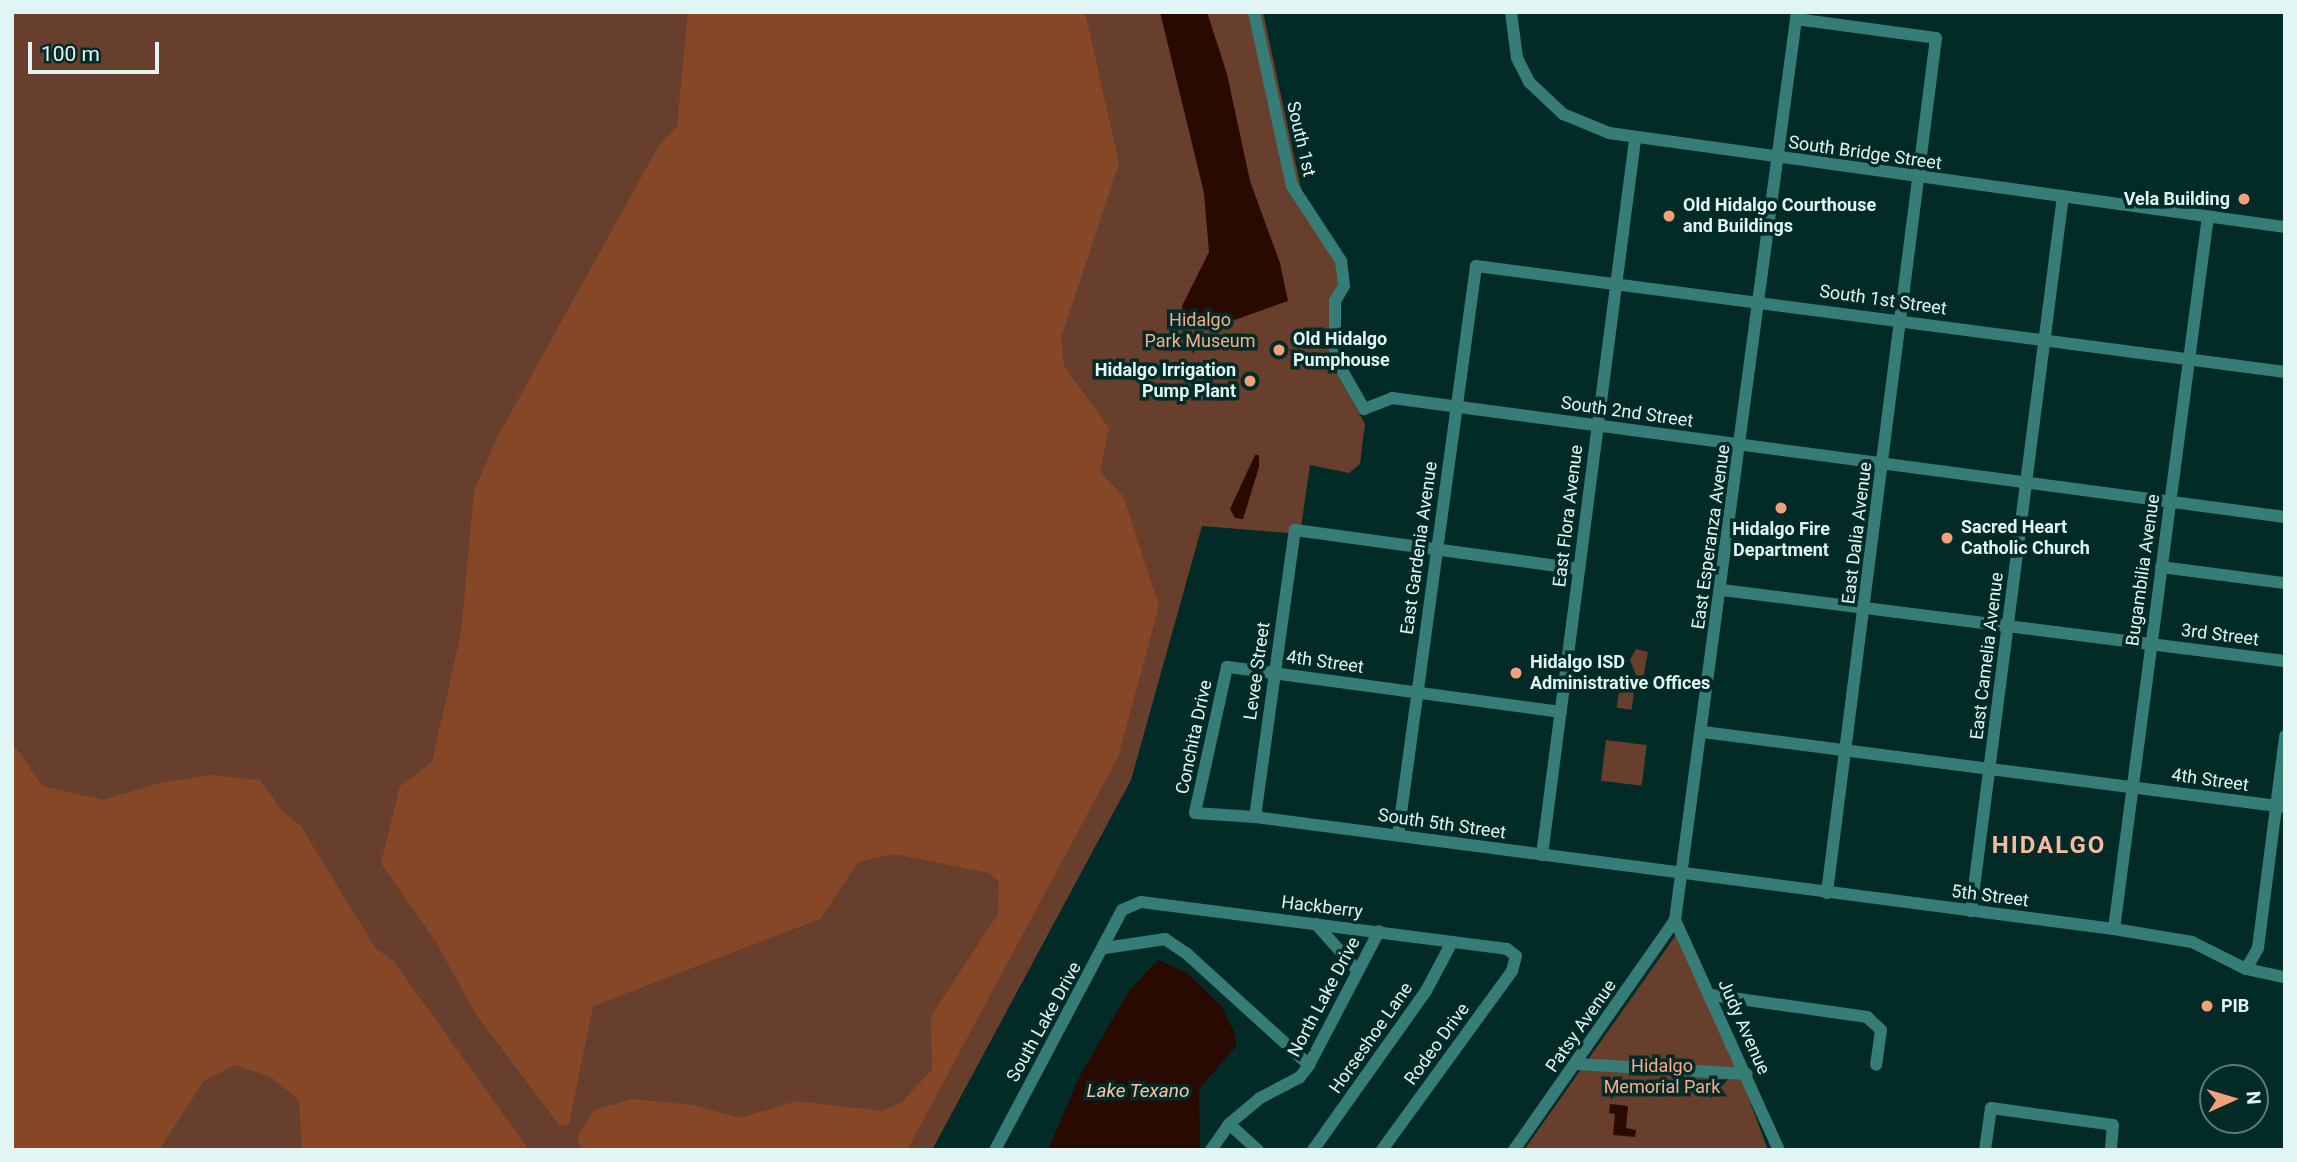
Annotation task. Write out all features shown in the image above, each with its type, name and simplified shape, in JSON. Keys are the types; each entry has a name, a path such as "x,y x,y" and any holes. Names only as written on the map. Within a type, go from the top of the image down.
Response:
{"street":[{"name":"South 1st","path":"1254,12 1292,186 1341,261 1344,286 1335,301"},
{"name":"South Bridge Street","path":"1511,12 1517,58 1544,99 1586,125 1635,140 2285,227"},
{"name":"East Dalia Avenue","path":"1797,16 1936,38 1904,320 1828,893"},
{"name":"East Esperanza Avenue","path":"1675,920 1703,732 1797,16"},
{"name":"East Flora Avenue","path":"1542,855 1635,140"},
{"name":"East Camelia Avenue","path":"1971,911 2063,197"},
{"name":"Bugambilia Avenue","path":"2114,929 2207,216"},
{"name":"South 1st Street","path":"1476,266 1760,301 2285,372"},
{"name":"East Gardenia Avenue","path":"1398,835 1476,266"},
{"name":"South 2nd Street","path":"1335,301 1335,358 1364,410 1392,398 2285,517"},
{"name":"Levee Street","path":"1255,817 1295,530 1436,550"},
{"path":"1436,550 1579,569"},
{"path":"2161,568 2285,583"},
{"name":"3rd Street","path":"1722,590 2285,661"},
{"name":"4th Street","path":"1227,667 1561,712"},
{"name":"Conchita Drive","path":"1195,813 1227,667"},
{"path":"1703,732 1847,751"},
{"path":"2246,969 2258,948 2280,807 2285,736"},
{"name":"4th Street","path":"1847,751 2280,807"},
{"name":"South 5th Street","path":"1195,813 1255,817 1683,874"},
{"name":"5th Street","path":"1683,874 2114,929 2192,942 2246,969 2285,977"},
{"name":"Hackberry","path":"1122,910 1141,902 1507,949 1516,957"},
{"name":"South Lake Drive","path":"995,1150 1122,910"},
{"name":"Judy Avenue","path":"1675,920 1747,1074 1779,1150"},
{"name":"Patsy Avenue","path":"1514,1150 1675,920"},
{"path":"1316,924 1356,969"},
{"name":"North Lake Drive","path":"1211,1150 1229,1124 1260,1098 1300,1077 1310,1065 1356,969 1379,931"},
{"path":"1104,948 1165,939 1310,1065"},
{"name":"Horseshoe Lane","path":"1313,1150 1426,991 1452,942"},
{"name":"Rodeo Drive","path":"1382,1150 1512,971 1516,957"},
{"path":"1711,995 1867,1017 1881,1030 1876,1065"},
{"path":"1577,1063 1747,1074"},
{"path":"1985,1150 1991,1108 2113,1125 2111,1150"},
{"path":"1229,1124 1258,1150"}],"green space":[{"name":"Hidalgo Park Museum","path":"12,12 1263,12 1302,193 1339,249 1338,309 1329,359 1365,424 1360,464 1349,473 1310,465 1300,534 1202,526 1131,780 932,1150 12,1150"},
{"path":"1636,649 1648,652 1643,679 1637,678 1630,660"},
{"path":"1620,684 1635,686 1632,710 1617,708"},
{"path":"1606,740 1647,745 1642,786 1601,781"},
{"name":"Hidalgo Memorial Park","path":"1676,935 1731,1051 1768,1150 1524,1150"}],"shaded area":[{"path":"688,12 1085,12 1119,163 1061,338 1064,366 1109,428 1100,472 1123,496 1159,606 1118,757 907,1150 582,1150 577,1138 594,1110 632,1099 693,1105 740,1118 797,1101 881,1111 901,1103 932,1070 931,1016 998,914 999,882 989,873 895,854 858,862 820,919 593,1006 569,1124 560,1126 476,1014 436,942 381,863 400,786 432,762 461,633 474,491 496,440 659,145 677,127"},
{"path":"12,742 42,786 103,800 159,783 210,775 260,780 283,812 300,825 376,949 393,960 529,1150 302,1150 299,1100 271,1077 235,1065 204,1081 159,1150 12,1150"}],"water":[{"path":"1160,12 1207,12 1227,74 1250,181 1280,263 1288,301 1206,330 1183,315 1182,306 1209,252 1204,193"},
{"path":"1255,455 1259,455 1259,467 1243,519 1235,518 1230,509"},
{"name":"Lake Texano","path":"1158,960 1187,973 1222,1007 1235,1034 1236,1046 1199,1089 1200,1150 1048,1150 1080,1076 1129,991"},
{"path":"1610,1104 1628,1106 1626,1128 1636,1130 1635,1137 1613,1135 1615,1114 1609,1113"}],"place":[{"name":"Vela Building","path":"2244,199"},
{"name":"Old Hidalgo Courthouse and Buildings","path":"1669,216"},
{"name":"Old Hidalgo Pumphouse","path":"1279,350"},
{"name":"Hidalgo Irrigation Pump Plant","path":"1250,381"},
{"name":"Hidalgo Fire Department","path":"1781,508"},
{"name":"Sacred Heart Catholic Church","path":"1947,538"},
{"name":"Hidalgo ISD Administrative Offices","path":"1516,673"},
{"name":"PIB","path":"2207,1006"}],"district":[{"name":"HIDALGO","path":"2049,846"}]}
